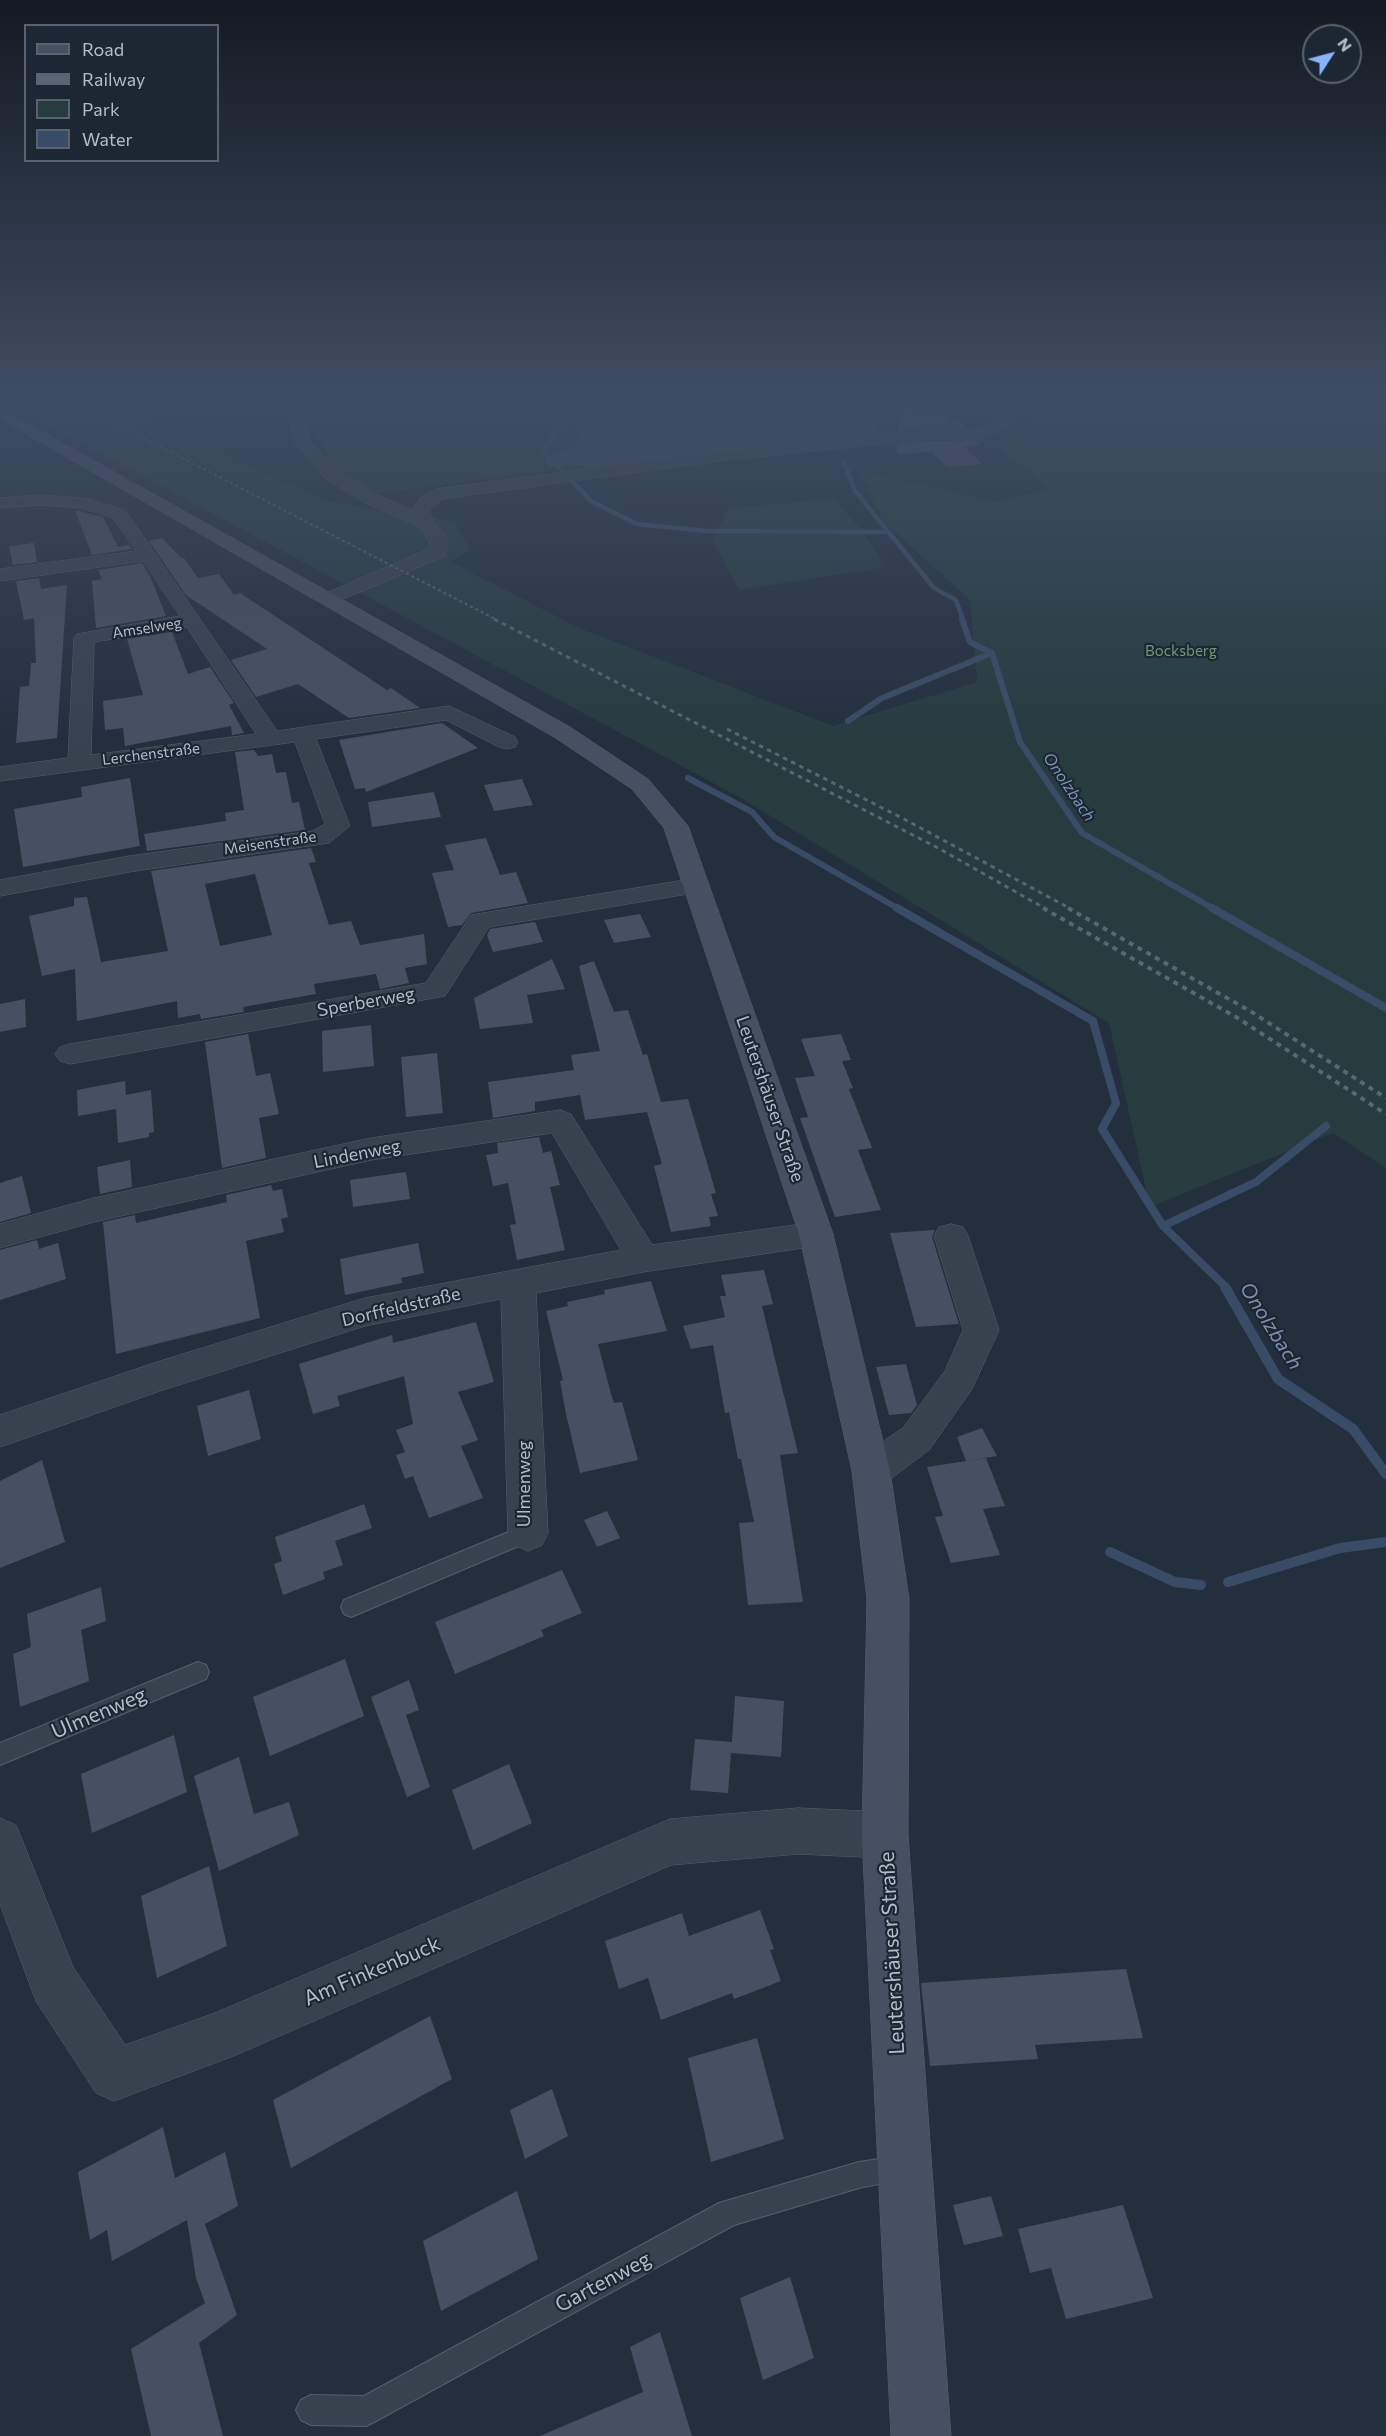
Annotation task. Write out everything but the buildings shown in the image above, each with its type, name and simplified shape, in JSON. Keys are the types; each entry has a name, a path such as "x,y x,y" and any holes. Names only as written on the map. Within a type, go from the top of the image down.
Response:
{"main road":[{"name":"Leutershäuser Straße","path":"178,514 562,732 640,784 676,826 816,1234 872,1471 888,1599 885,1835 921,2436"}],"street":[{"path":"118,514 193,620"},
{"path":"405,514 424,522"},
{"path":"329,599 438,552 439,540 424,522 421,514"},
{"path":"0,575 147,555"},
{"name":"Amselweg","path":"79,764 84,638 193,620 271,739"},
{"path":"303,734 449,713 507,742"},
{"name":"Lerchenstraße","path":"0,774 303,734"},
{"name":"Meisenstraße","path":"0,888 140,862 320,838 338,826 303,734"},
{"name":"Sperberweg","path":"70,1054 435,990 480,921 697,886"},
{"name":"Lindenweg","path":"0,1236 94,1209 371,1149 560,1121 643,1259"},
{"name":"Dorffeldstraße","path":"0,1431 157,1377 365,1312 643,1259 816,1234"},
{"path":"872,1471 916,1439 959,1379 981,1330 951,1236"},
{"name":"Ulmenweg","path":"518,1282 528,1533"},
{"name":"Am Finkenbuck","path":"0,1840 54,1983 114,2075 218,2037 670,1842 798,1831 885,1835"}],"lane":[{"name":"Ulmenweg","path":"351,1607 528,1533"},
{"name":"Ulmenweg","path":"0,1754 198,1672"},
{"name":"Gartenweg","path":"311,2410 366,2410 729,2213 859,2175 904,2169"}],"green space":[{"name":"Bocksberg","path":"213,514 407,514 454,521 470,549 451,562 579,628 833,726 977,682 970,600 884,522 880,514 1386,514 1386,1168 1333,1133 1150,1207 1109,1023 741,798"},
{"path":"726,514 847,514 863,532 886,567 739,590 712,540"}],"waterway":[{"name":"Onolzbach","path":"616,514 637,524 706,531 886,532"},
{"name":"Onolzbach","path":"873,514 934,588 956,600 963,620"},
{"name":"Onolzbach","path":"962,619 970,642 992,653"},
{"path":"848,721 882,698 992,653"},
{"name":"Onolzbach","path":"992,653 1020,742 1082,833 1214,909"},
{"path":"688,778 752,812 774,837 899,909"},
{"path":"897,908 1093,1021 1116,1103 1102,1129 1163,1226"},
{"name":"Onolzbach","path":"1212,908 1386,1008"},
{"name":"Onolzbach","path":"1163,1226 1256,1182 1326,1126"},
{"name":"Onolzbach","path":"1163,1226 1227,1288"},
{"name":"Onolzbach","path":"1225,1287 1278,1379 1353,1429 1386,1474"},
{"path":"1228,1582 1340,1548 1386,1542"},
{"path":"1110,1552 1175,1582 1201,1585"}],"railway":[{"path":"291,514 497,620"},
{"path":"494,619 938,848 1046,909"},
{"path":"727,729 904,819 1071,909"},
{"path":"1043,908 1236,1017 1386,1114"},
{"path":"1068,908 1250,1011 1386,1098"}]}
